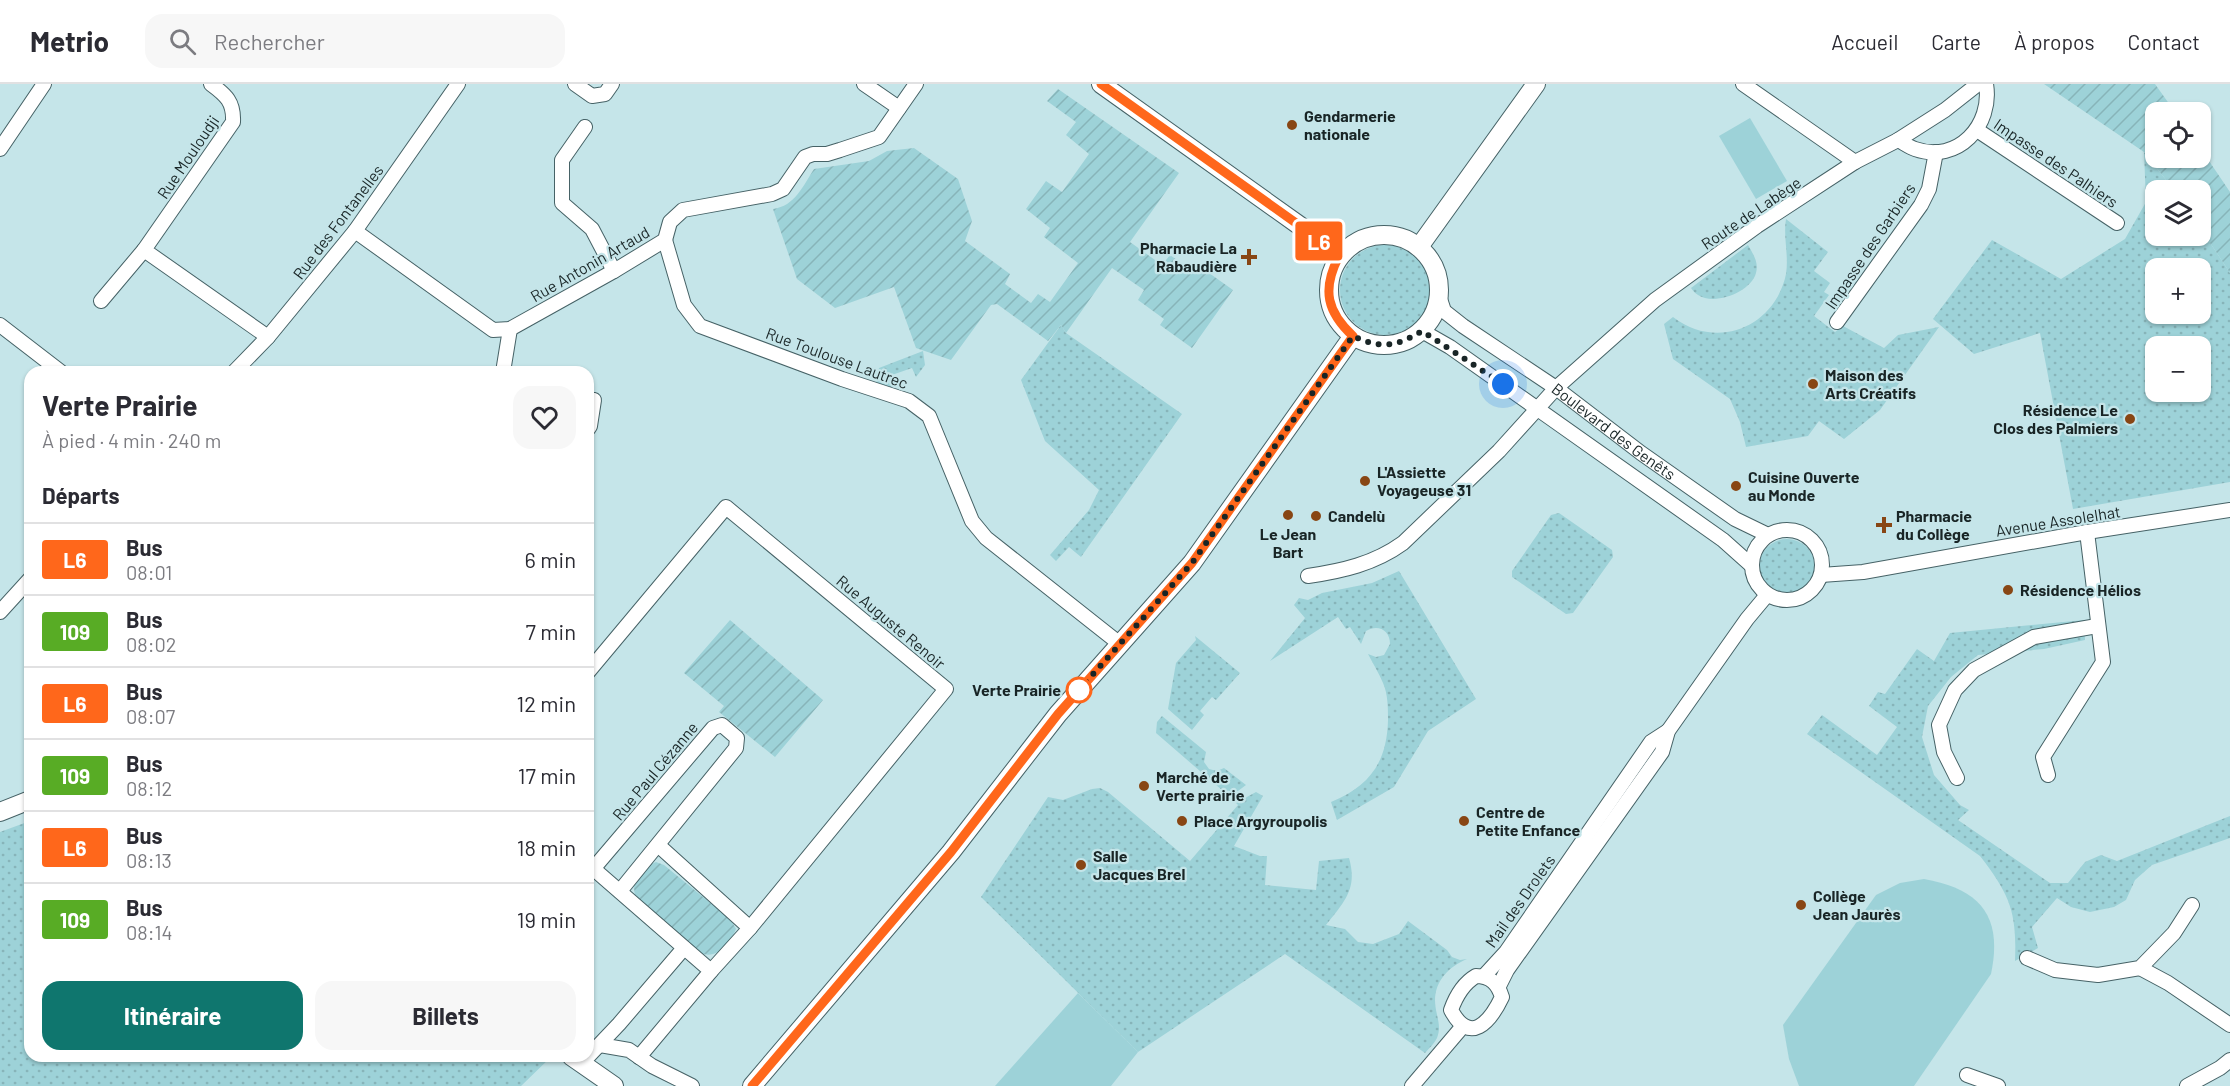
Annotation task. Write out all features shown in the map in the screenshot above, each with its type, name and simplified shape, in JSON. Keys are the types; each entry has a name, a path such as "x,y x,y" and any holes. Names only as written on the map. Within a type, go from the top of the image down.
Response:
{"street":[{"path":"0,148 44,84"},
{"name":"Rue Mouloudji","path":"101,301 144,250 233,122 234,109 227,95 211,84"},
{"name":"Rue des Fontanelles","path":"240,366 268,337 355,231 458,84"},
{"path":"574,84 592,96 604,94 612,84"},
{"path":"864,84 899,108"},
{"name":"Rue Antonin Artaud","path":"510,329 665,240 669,222 683,210 772,194 783,189 805,157 813,154 827,154 879,137 916,84"},
{"path":"1101,84 1303,228 1338,258"},
{"path":"1419,247 1536,84"},
{"path":"1743,84 1855,162"},
{"name":"Route de Labège","path":"1308,576 1348,569 1390,552 1403,543 1499,451 1556,388 1661,296 1757,226 1855,162 1898,140 1945,110 1978,84"},
{"path":"1898,140 1916,150 1936,152 1966,141 1977,130 1986,114 1988,96 1986,84"},
{"path":"585,128 562,160 562,203 591,229 614,271"},
{"name":"Impasse des Palhiers","path":"1977,130 2117,223"},
{"name":"Impasse des Garbiers","path":"1838,322 1921,205 1929,189 1936,152"},
{"path":"355,231 493,330 510,329 504,366"},
{"path":"1376,235 1391,235 1406,239 1419,247 1436,269 1439,282 1439,296 1433,315 1422,331 1406,341 1388,345 1370,344 1353,336 1339,323 1330,306 1328,289 1331,273 1338,258 1355,243 1376,235"},
{"name":"Rue Toulouse Lautrec","path":"665,240 684,305 700,326 842,380 909,401 929,416 972,521 986,538 1120,644"},
{"path":"144,250 268,337"},
{"name":"Boulevard des Genêts","path":"1439,296 1444,311 1463,326 1556,388 1641,453 1735,519 1768,535"},
{"path":"0,325 53,366"},
{"name":"Boulevard des Genêts","path":"1422,331 1450,347 1539,408 1724,540 1751,565"},
{"path":"752,1086 951,852 1058,714 1192,563 1353,336"},
{"name":"Rue Auguste Renoir","path":"594,665 726,507 946,689 750,928 639,1057"},
{"name":"Avenue Assolelhat","path":"1821,575 1863,572 2087,532 2230,510"},
{"path":"1783,530 1794,530 1806,535 1818,548 1821,554 1821,575 1815,586 1801,597 1784,600 1767,595 1754,577 1751,565 1755,548 1768,535 1783,530"},
{"path":"2048,775 2043,757 2103,662 2087,532"},
{"path":"0,612 24,586"},
{"name":"Mail des Drolets","path":"1484,976 1506,952 1627,788 1662,752 1668,731 1767,595"},
{"path":"1958,778 1944,752 1939,725 1955,690 1974,670 2034,637 2097,626"},
{"name":"Rue Paul Cézanne","path":"594,864 713,728 722,725 737,738 736,748 620,891"},
{"name":"Mail des Drolets","path":"1499,986 1507,970 1627,788"},
{"path":"0,812 24,802"},
{"path":"658,845 750,928"},
{"path":"594,869 711,971"},
{"path":"2027,958 2055,970 2098,975 2140,968 2174,933 2192,905"},
{"path":"594,1049 600,1045 684,948"},
{"path":"2140,968 2168,983 2230,1025"},
{"path":"1476,976 1484,976 1499,986 1502,997 1485,1024 1479,1028 1463,1026 1451,1010 1455,1000 1470,980 1476,976"},
{"path":"1412,1086 1412,1083 1463,1026"},
{"path":"600,1045 629,1050 652,1066 692,1086"},
{"path":"2187,1086 2230,1060"},
{"path":"579,1062 614,1086"},
{"path":"1968,1075 1998,1086"}],"shaded area":[{"path":"2044,84 2155,84 2168,102 2145,102 2144,152"},
{"path":"1058,89 1179,173 1130,242 1162,265 1170,255 1195,273 1202,268 1233,290 1192,348 1160,325 1164,319 1138,300 1144,290 1112,268 1066,333 1061,325 1048,341 997,304 991,305 951,360 916,348 894,287 835,308 797,279 773,209 793,200 814,169 869,161 887,151 914,148 958,179 972,221 965,241 1010,274 1005,284 1031,303 1038,294 1050,302 1078,263 1044,237 1050,228 1026,209 1046,181 1062,192 1089,154 1066,135 1076,122 1047,101"},
{"path":"1750,118 1787,181 1756,199 1719,136"},
{"path":"2144,152 2145,168 2157,168 2166,180 2145,180"},
{"path":"2211,164 2230,192 2230,273 2211,244 2211,180 2166,180 2157,168 2211,168"},
{"path":"2145,204 2145,246 2211,246 2211,244 2230,273 2230,482 2073,509 2040,333 1974,354 1933,319 1992,240 2061,279 2125,239"},
{"path":"1786,219 1828,252 1814,271 1830,283 1824,292 1829,295 1814,316 1835,332 1843,326 1884,348 1898,335 1939,327 1880,410 1844,439 1819,421 1808,436 1746,447 1740,422 1730,399 1673,359 1664,324 1673,317 1690,327 1708,332 1725,332 1742,328 1757,320 1770,308 1780,292 1786,274"},
{"path":"1385,245 1402,248 1417,258 1427,273 1430,290 1427,307 1417,322 1402,332 1385,335 1368,332 1353,322 1343,307 1340,290 1343,273 1353,258 1368,248"},
{"path":"1748,245 1755,258 1757,269 1753,280 1747,286 1732,295 1714,299 1698,295 1691,288"},
{"path":"1061,325 1066,333 1182,414 1081,557 1069,547 1056,561 1050,555 1089,510 1099,490 1045,441 1021,380"},
{"path":"923,351 925,365 916,377 912,368 889,376 893,386 883,390 875,388 879,368"},
{"path":"1559,513 1612,550 1613,557 1573,613 1566,614 1512,577 1512,571 1551,515"},
{"path":"1781,539 1793,539 1803,543 1811,551 1815,567 1811,583 1803,591 1793,595 1781,595 1771,591 1763,583 1759,573 1759,561 1763,551 1771,543"},
{"path":"1399,571 1476,699 1428,731 1394,787 1337,820 1331,802 1345,796 1366,780 1374,771 1384,748 1388,720 1387,696 1385,687 1368,654 1376,657 1384,655 1390,644 1388,635 1379,628 1370,629 1366,631 1361,644 1350,627 1346,629 1338,617 1270,661 1305,618 1294,605 1299,598 1308,600 1322,593 1372,583"},
{"path":"730,620 823,700 775,757 719,712 724,706 684,673"},
{"path":"2084,620 2085,640 2044,649 1978,655 1951,677 1928,706 1922,737 1934,775 1960,805 1969,810 1958,820 2050,883 2068,883 2085,862 2101,855 2117,861 2230,816 2230,838 2152,865 2135,880 2126,900 2114,907 2090,912 2071,907 2057,898 2032,927 2038,948 2015,961 2015,929 2005,893 1980,856 1807,734 1822,715 1877,755 1897,727 1869,706 1878,692 1885,694 1917,649 1934,661 1950,633"},
{"path":"1195,636 1240,673 1216,700 1212,697 1200,711 1204,715 1192,730 1168,709 1176,663 1196,640"},
{"path":"1162,716 1206,752 1204,762 1209,769 1217,771 1224,768 1246,785 1230,797 1156,733 1157,722"},
{"path":"1100,788 1108,792 1190,861 1238,805 1236,803 1256,792 1263,796 1234,846 1260,856 1267,856 1265,885 1316,890 1319,861 1349,858 1352,878 1348,894 1326,925 1345,929 1358,942 1373,944 1399,934 1408,921 1447,950 1452,957 1460,960 1467,959 1447,972 1438,985 1435,1001 1439,1031 1434,1042 1425,1053 1285,954 1138,1052 981,897 1048,797 1063,800"},
{"path":"24,823 24,1062 546,1062 521,1086 0,1086 0,832"},
{"path":"656,862 664,865 731,920 736,929 730,940 718,952 706,955 700,953 635,895 634,884 638,875"},
{"path":"1924,879 1960,890 1973,898 1983,909 1994,937 1991,974 1914,1086 1799,1086 1789,1059 1783,1025 1876,895 1900,883"},
{"path":"1078,993 1138,1052 1111,1086 995,1086"}],"bus line":[{"name":"L6","path":"752,1086 951,852 1058,714 1192,563 1353,336 1339,323 1330,306 1328,289 1331,273 1338,258 1326,246 1101,84"}],"place":[{"name":"Gendarmerie nationale","path":"1292,125"},
{"name":"Pharmacie La Rabaudière","path":"1249,257"},
{"name":"Maison des Arts Créatifs","path":"1813,384"},
{"name":"Résidence Le Clos des Palmiers","path":"2130,419"},
{"name":"L'Assiette Voyageuse 31","path":"1365,481"},
{"name":"Cuisine Ouverte au Monde","path":"1736,486"},
{"name":"Le Jean Bart","path":"1288,515"},
{"name":"Candelù","path":"1316,516"},
{"name":"Pharmacie du Collège","path":"1884,525"},
{"name":"Résidence Hélios","path":"2008,590"},
{"name":"Verte Prairie","path":"1079,690"},
{"name":"Marché de Verte prairie","path":"1144,786"},
{"name":"Place Argyroupolis","path":"1182,821"},
{"name":"Centre de Petite Enfance","path":"1464,821"},
{"name":"Salle Jacques Brel","path":"1081,865"},
{"name":"Collège Jean Jaurès","path":"1801,905"}],"route":[{"path":"1079,690 1192,563 1353,336 1370,344 1388,345 1406,341 1422,331 1450,347 1503,384"}]}
